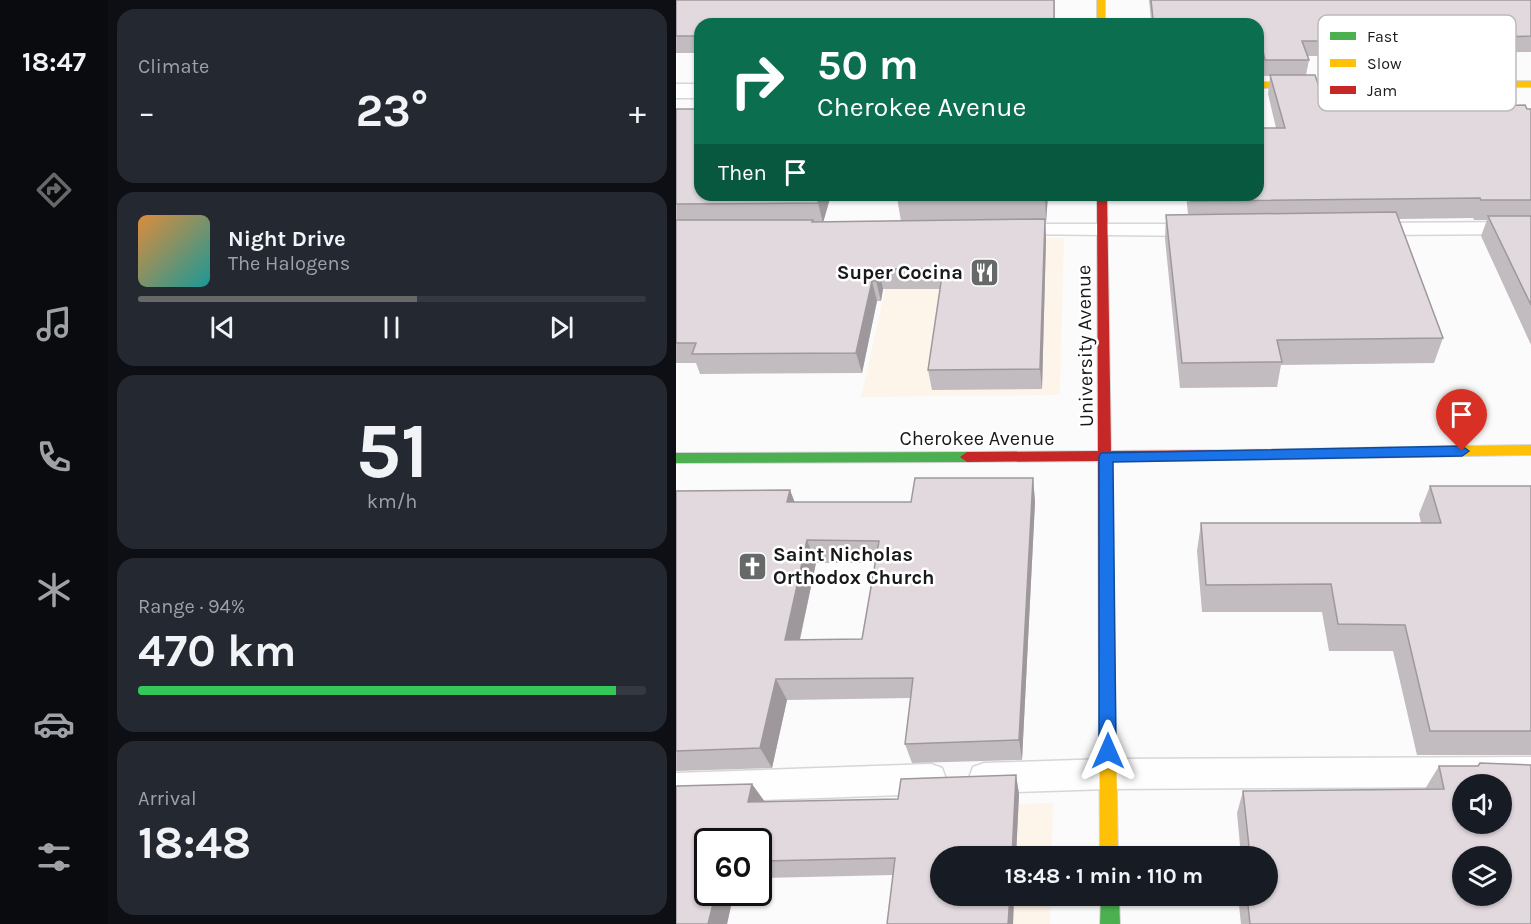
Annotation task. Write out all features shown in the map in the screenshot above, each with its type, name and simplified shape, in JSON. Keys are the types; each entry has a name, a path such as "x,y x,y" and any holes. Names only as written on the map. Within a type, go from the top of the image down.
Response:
{"street":[{"path":"1100,0 1101,18"},
{"path":"1516,84 1531,84"},
{"path":"1264,85 1318,85"},
{"path":"676,91 694,91"},
{"name":"University Avenue","path":"1102,201 1109,846"},
{"name":"Cherokee Avenue","path":"676,458 1106,457 1531,450"},
{"path":"1110,906 1110,924"}],"lane":[{"path":"1353,229 1531,228"},
{"path":"996,231 1222,230"},
{"path":"676,788 1108,774 1531,771"}],"shaded area":[{"path":"897,238 1064,238 1060,395 861,397"},
{"path":"1053,803 1052,846 930,846 930,906 1051,906 1050,924 887,924 903,807"}],"building":[{"path":"676,0 1054,0 1054,18 694,18 694,36 676,36"},
{"path":"1151,0 1531,0 1531,36 1516,36 1516,15 1318,15 1318,41 1302,41 1309,60 1265,60 1264,18 1153,18"},
{"path":"1270,75 1315,75 1318,84 1318,111 1516,111 1516,105 1525,105 1527,109 1531,109 1531,200 1481,200 1480,198 1264,200 1264,128 1285,128"},
{"path":"676,109 694,109 694,201 818,201 818,203 676,204"},
{"path":"1396,212 1443,338 1277,340 1282,362 1182,363 1166,215"},
{"path":"1488,216 1531,216 1531,305"},
{"path":"1045,219 1040,369 928,370 943,269 879,269 876,281 872,281 856,353 692,354 696,343 676,343 676,220 813,220 812,222"},
{"path":"915,478 1033,478 1019,740 905,744 913,678 776,679 760,748 676,751 676,491 790,490 787,502 911,502","holes":["807,540 879,541 862,639 785,640"]},
{"path":"1430,486 1531,486 1531,731 1430,731 1405,625 1338,624 1331,584 1206,585 1201,523 1441,523"},
{"path":"1480,763 1531,765 1531,924 1250,924 1248,906 1278,906 1278,846 1249,846 1243,791 1444,789 1439,766 1478,766"},
{"path":"1016,775 1012,846 930,846 930,906 1009,906 1008,924 887,924 895,858 772,861 772,828 694,828 694,906 712,906 708,924 676,924 676,786 752,784 748,802 898,799 901,779"}],"traffic: fast":[{"path":"676,458 967,457"},
{"path":"1110,906 1110,924"}],"traffic: slow":[{"path":"1101,0 1101,18"},
{"path":"1516,84 1531,84"},
{"path":"1264,85 1318,85"},
{"path":"1238,455 1531,450"},
{"path":"1107,682 1109,846"}],"traffic: jam":[{"path":"1102,201 1107,682"},
{"path":"967,457 1238,455"}],"place":[{"name":"Super Cocina","path":"984,272"},
{"name":"Saint Nicholas Orthodox Church","path":"752,566"}],"route":[{"path":"1108,751 1106,457 1462,451"}]}
